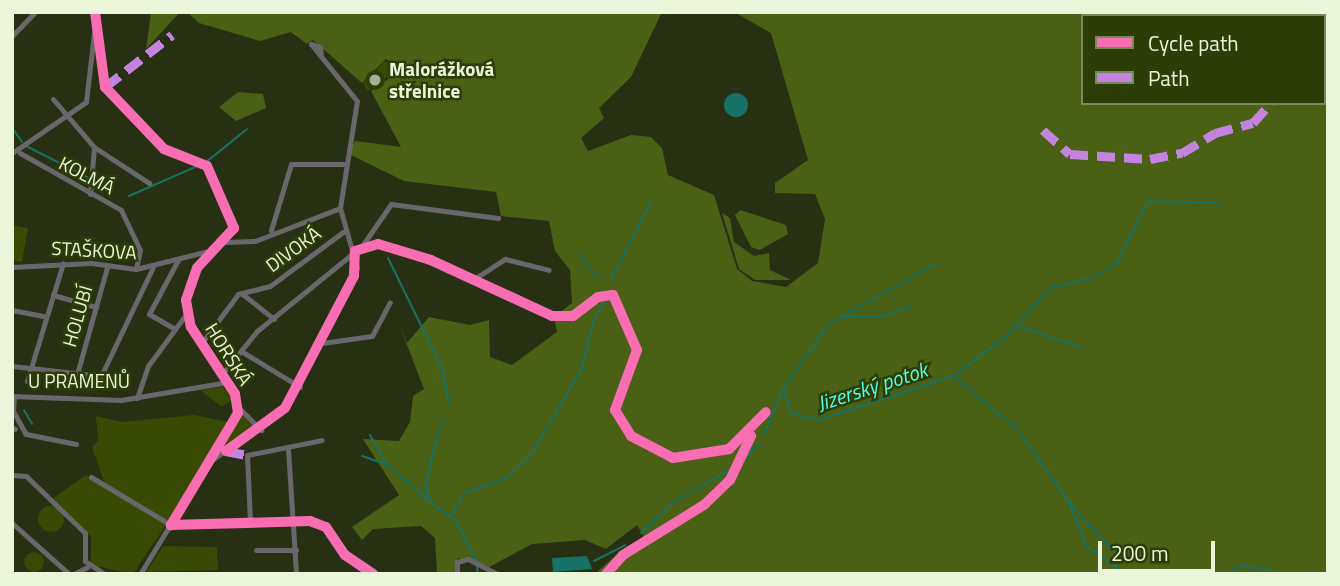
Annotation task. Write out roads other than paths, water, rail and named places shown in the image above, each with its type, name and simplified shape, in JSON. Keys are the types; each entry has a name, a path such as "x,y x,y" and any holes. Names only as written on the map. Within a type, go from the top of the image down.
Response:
{"street":[{"path":"12,36 28,15 35,12"},
{"path":"12,153 20,153 50,123 66,119 86,102 95,12"},
{"path":"95,24 104,87 164,149 206,166 234,228 225,242"},
{"path":"211,461 261,430 300,387 357,268 355,251 343,232 340,208 344,164 357,101 321,56"},
{"path":"53,99 66,119 94,147 149,183"},
{"path":"90,194 94,147"},
{"name":"KOLMÁ","path":"20,153 128,219 141,250 136,269"},
{"path":"271,230 291,163 344,164"},
{"path":"222,374 274,319 362,246 398,202 498,218"},
{"path":"225,242 255,241 271,230 340,208"},
{"name":"DIVOKÁ","path":"241,293 270,286 343,232"},
{"name":"HORSKÁ","path":"140,574 211,461 238,407 227,382 201,344 187,313 189,282 201,262 225,242"},
{"path":"362,246 394,246 474,279 538,312 565,317"},
{"name":"STAŠKOVA","path":"12,267 63,263 136,269 214,250"},
{"path":"193,256 201,262"},
{"path":"474,279 505,259 549,270"},
{"path":"175,329 149,313 178,260"},
{"path":"27,381 44,316 63,263"},
{"name":"HOLUBÍ","path":"77,374 107,267"},
{"path":"12,366 31,366 97,378 107,371 153,267"},
{"path":"201,344 241,293 274,319"},
{"path":"53,295 96,307"},
{"path":"322,343 372,336 390,302"},
{"path":"12,310 44,316"},
{"path":"137,398 148,366 187,313"},
{"path":"241,351 300,387"},
{"name":"U PRAMENŮ","path":"16,429 13,396 137,398 227,382"},
{"path":"238,407 261,430"},
{"path":"16,429 76,444"},
{"path":"250,521 247,455 288,449 322,440"},
{"path":"288,449 296,520 296,574"},
{"path":"12,475 26,476 85,533 87,567"},
{"path":"91,477 172,525 296,520 326,527 345,555 373,574"},
{"path":"12,523 71,574 87,567 104,574"},
{"path":"256,550 296,550"},
{"path":"457,574 457,562 475,560 498,574"}],"water":[{"path":"736,93 747,100 748,105 741,116 736,117 725,110 724,105 731,94"},
{"path":"587,556 592,569 553,572 552,558"}],"waterway":[{"path":"12,128 22,142"},
{"path":"205,163 247,129"},
{"path":"26,146 89,178"},
{"path":"129,196 200,165"},
{"name":"Jizerský potok","path":"764,435 783,388 792,413 819,420 953,376 1003,339 1052,287 1091,278 1117,263 1148,201 1220,203"},
{"path":"611,279 651,202"},
{"path":"579,254 598,278"},
{"path":"388,258 442,368 449,404"},
{"path":"784,387 829,324 935,264"},
{"path":"451,516 463,494 508,477 532,453 582,368 594,319 612,291"},
{"path":"842,316 881,317 910,306"},
{"path":"1017,326 1082,348"},
{"path":"953,376 1018,430 1069,502"},
{"path":"24,410 32,424"},
{"path":"441,426 443,419"},
{"path":"439,429 426,484 429,501 455,520 477,561"},
{"path":"370,435 387,464 429,501"},
{"name":"Jizerský potok","path":"641,533 672,503 738,465 760,444"},
{"path":"362,456 385,464"},
{"path":"1069,502 1119,557 1130,559"},
{"path":"1070,505 1087,546 1126,574"},
{"name":"Jizerský potok","path":"594,561 625,545"},
{"path":"1226,574 1240,566 1272,570"},
{"path":"477,567 478,574"}],"place":[{"name":"Malorážková střelnice","path":"375,80"}]}
